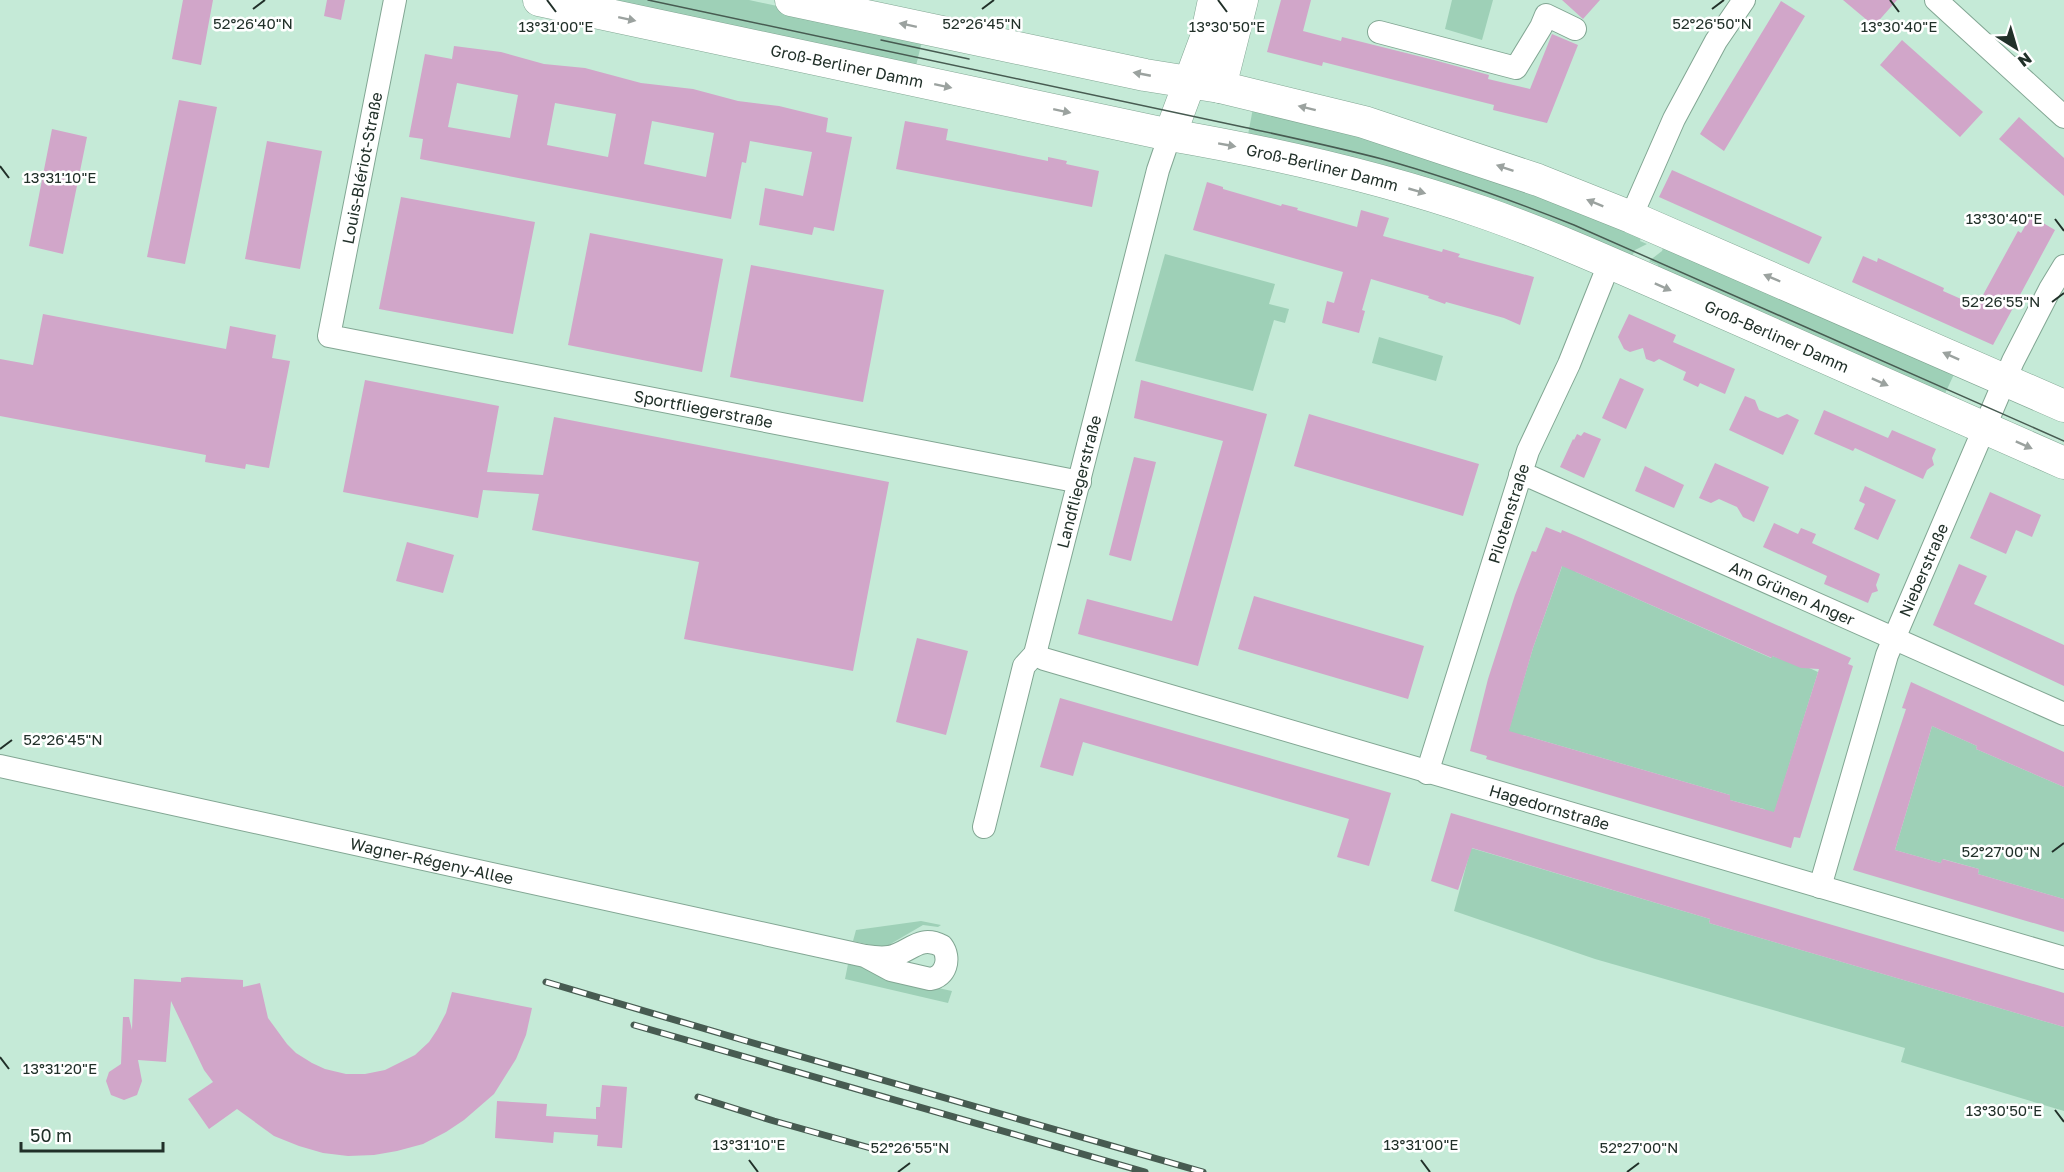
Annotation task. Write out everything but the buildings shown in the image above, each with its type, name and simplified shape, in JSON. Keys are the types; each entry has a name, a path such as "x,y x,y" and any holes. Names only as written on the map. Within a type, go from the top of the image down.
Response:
{"main road":[{"name":"Groß-Berliner Damm","path":"539,0 1170,135 1296,159 1437,197 1484,213 1609,264 2064,463"},
{"path":"791,0 1145,75 1220,87 1364,122 1538,180 1631,217 2064,406"},
{"path":"1170,135 1206,38 1215,0"},
{"path":"1170,135 1220,87 1242,0"}],"street":[{"name":"Louis-Blériot-Straße","path":"329,336 395,0"},
{"path":"1631,217 1674,118 1716,41 1744,0"},
{"path":"1936,0 2064,117"},
{"path":"1378,32 1516,68 1541,27 1547,8 1575,29"},
{"name":"Landfliegerstraße","path":"984,826 1024,666 1035,654 1158,170 1170,135"},
{"name":"Pilotenstraße","path":"1427,773 1528,451 1569,364 1609,264"},
{"name":"Nieberstraße","path":"1820,887 1887,655 2005,379 2064,266"},
{"name":"Sportfliegerstraße","path":"329,336 1080,482"},
{"name":"Am Grünen Anger","path":"1520,475 1533,478 2064,714"},
{"name":"Hagedornstraße","path":"1035,654 1044,659 1427,773 2064,958"},
{"name":"Wagner-Régeny-Allee","path":"0,766 865,956"}],"green space":[{"path":"587,0 749,0 923,37 915,70"},
{"path":"1452,0 1493,0 1482,40 1445,29"},
{"path":"1253,108 1336,127 1643,232 1640,241 1647,244 1635,250 1629,263 1247,140"},
{"path":"1665,242 1956,370 1942,400 1654,274 1658,265 1649,261 1662,251"},
{"path":"1165,254 1275,284 1269,304 1289,309 1285,323 1274,320 1253,391 1135,361"},
{"path":"1379,337 1443,356 1436,381 1372,363"},
{"path":"1564,561 1576,572 1771,658 1772,656 1818,672 1773,817 1764,809 1730,800 1730,795 1523,735 1507,736 1533,648"},
{"path":"1932,726 1977,746 1976,749 2064,787 2064,899 1978,874 1979,869 1943,859 1941,863 1895,850"},
{"path":"1471,848 1710,919 1709,923 2064,1027 2064,1111 1901,1062 1905,1048 1595,959 1454,911"},
{"path":"921,921 941,925 938,927 923,925 887,946 880,947 853,941 856,930"},
{"path":"849,959 882,976 952,991 948,1003 845,979"}],"tram line":[{"path":"648,0 1295,138 1431,173 1574,225 2064,441"},
{"path":"881,40 969,59"}],"railway":[{"path":"546,982 1203,1172"},
{"path":"634,1025 1145,1172"},
{"path":"698,1097 874,1149"}]}
